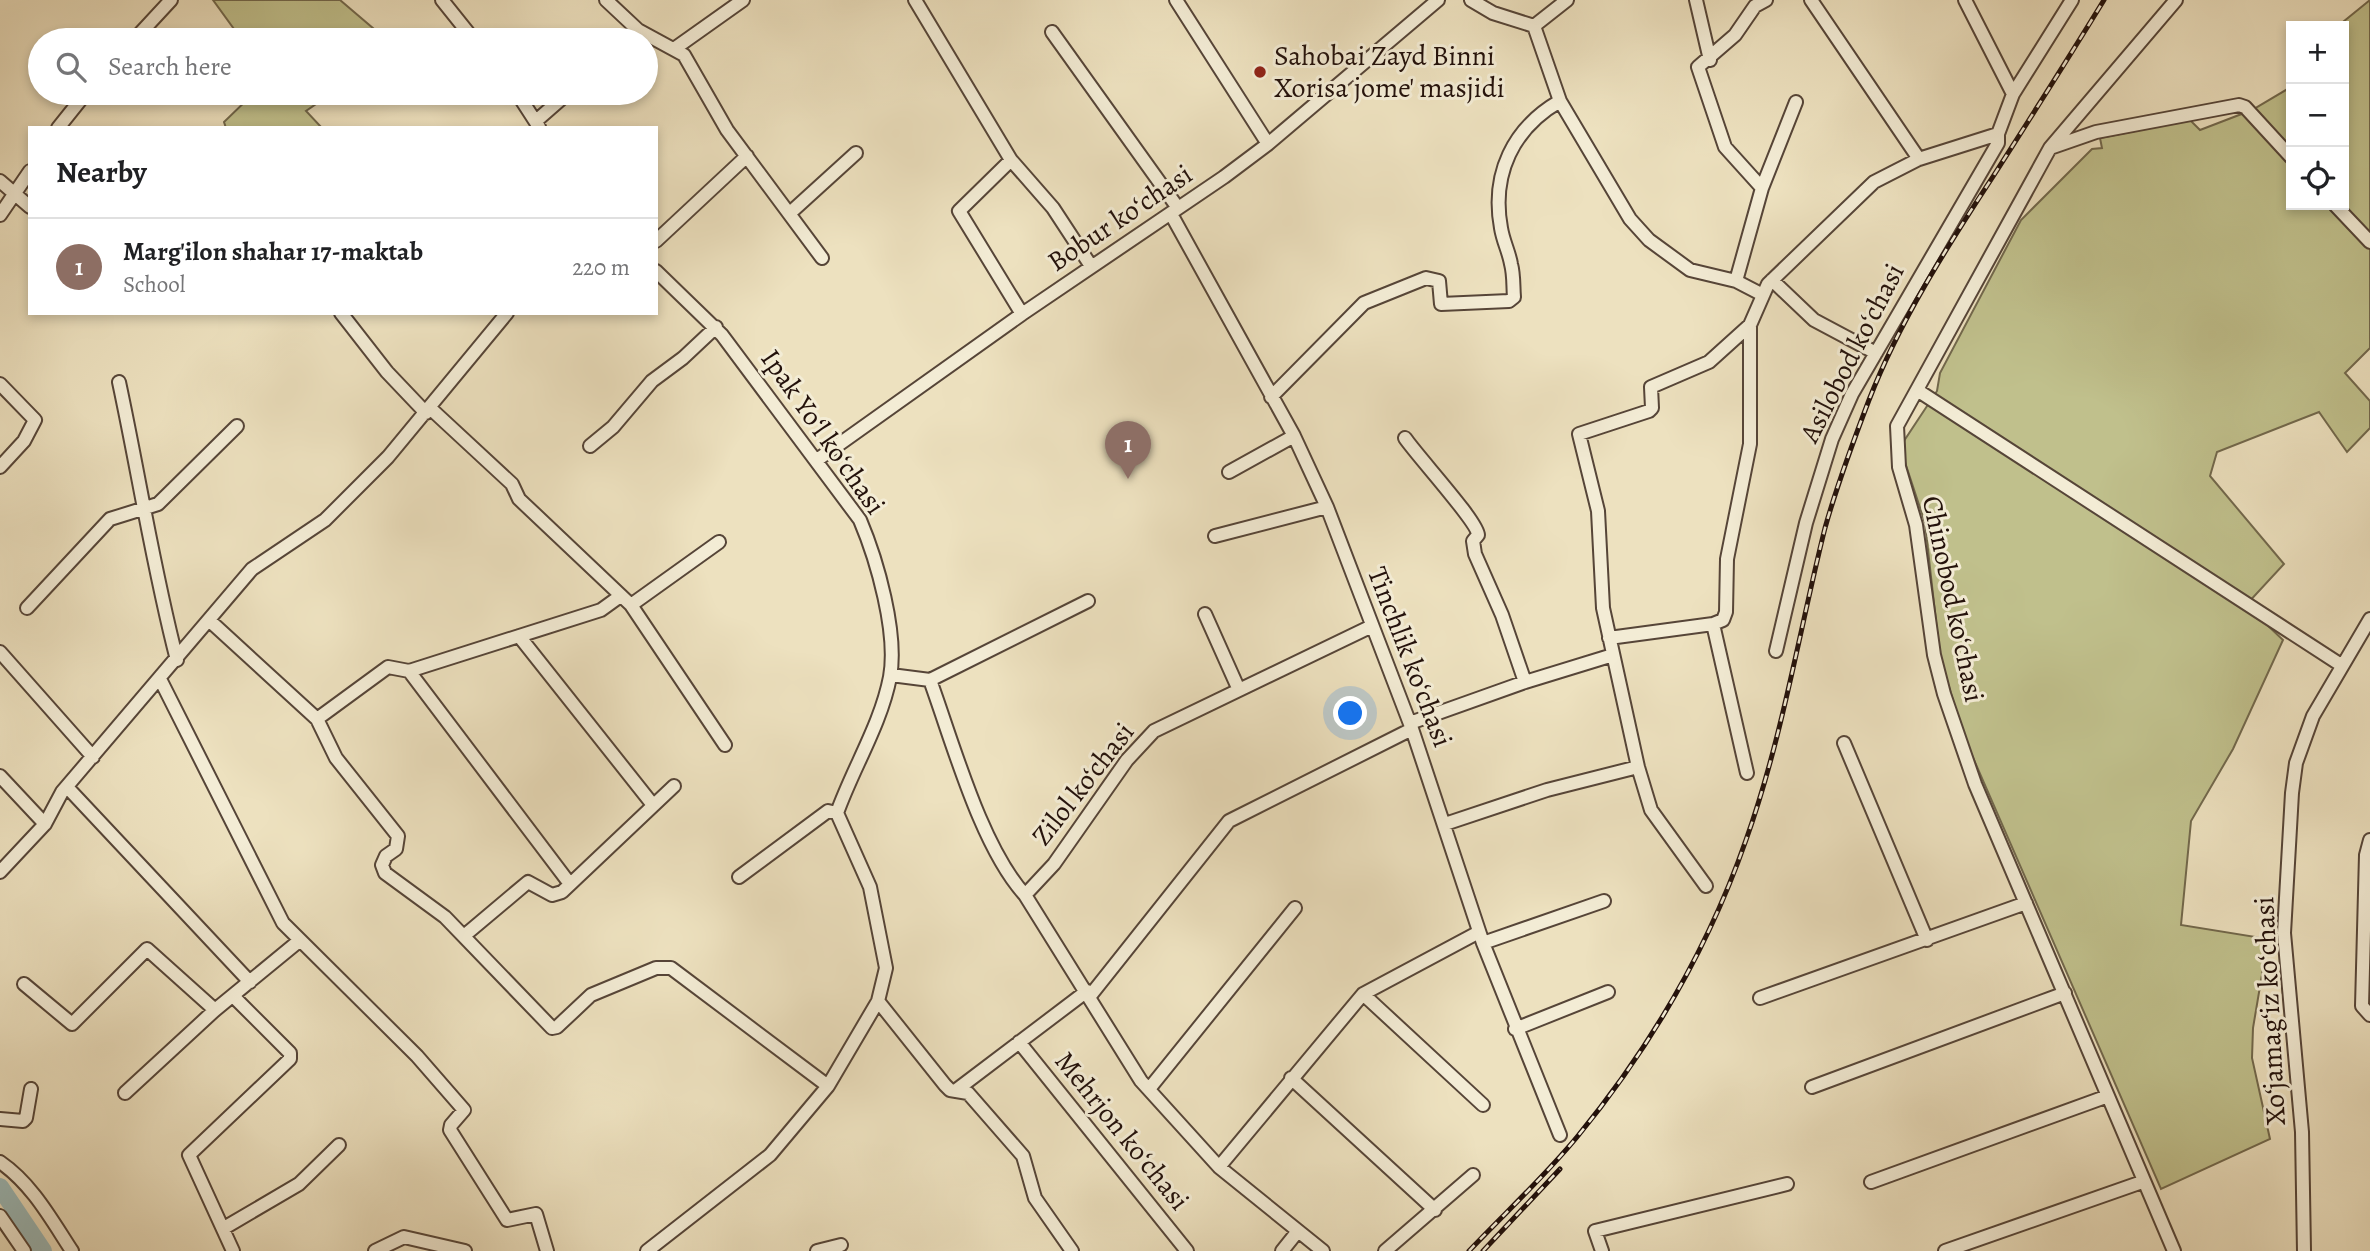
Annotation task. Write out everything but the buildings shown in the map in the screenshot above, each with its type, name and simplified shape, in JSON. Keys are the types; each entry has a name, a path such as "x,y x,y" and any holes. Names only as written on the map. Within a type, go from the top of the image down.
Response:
{"street":[{"path":"145,28 171,0"},
{"path":"442,0 464,28"},
{"path":"606,0 636,28"},
{"path":"674,50 743,0"},
{"path":"915,0 1011,160 1053,208 1091,267"},
{"path":"1176,0 1268,144"},
{"name":"Bobur koʻchasi","path":"817,460 1268,144 1438,0"},
{"path":"1471,0 1493,13 1534,26"},
{"path":"1534,26 1567,0"},
{"path":"1696,0 1710,60"},
{"path":"1762,188 1725,147 1698,67 1710,60 1735,35 1755,6 1766,0"},
{"path":"1811,0 1919,159"},
{"path":"1965,0 2013,94"},
{"name":"Asilobod koʻchasi","path":"1776,651 1818,477 1852,394 1998,143 1998,134 2013,94 2072,0"},
{"name":"Chinobod koʻchasi","path":"2174,1251 2142,1182 1975,783 1944,694 1934,655 1916,525 1899,467 1897,426 2050,148 2176,0"},
{"path":"1534,26 1560,101 1630,219 1649,240 1690,270 1736,281 1763,295"},
{"name":"Tinchlik koʻchasi","path":"1052,32 1175,211 1294,436 1327,507 1411,726 1481,937 1515,1029 1560,1135"},
{"path":"658,41 684,55 710,104 822,258"},
{"path":"1271,397 1344,320 1381,293 1426,278 1439,281 1441,304 1509,300 1514,296 1512,265 1500,225 1502,169 1511,150 1537,114 1560,101"},
{"path":"1736,281 1762,188 1796,102"},
{"path":"60,126 76,105"},
{"path":"525,105 538,125 557,105"},
{"path":"2050,148 2096,132 2239,105 2245,107 2286,152"},
{"name":"Asilobod koʻchasi","path":"1706,886 1651,810 1638,767 1609,638 1604,608 1598,511 1579,433 1649,411 1652,408 1650,387 1709,362 1749,325 1772,280 1874,182 1919,159 1998,134"},
{"path":"790,213 856,153"},
{"path":"658,239 747,156"},
{"path":"1011,160 959,211 1022,314"},
{"path":"0,215 28,174"},
{"path":"0,181 28,206"},
{"path":"2340,210 2370,242"},
{"name":"Ipak Yoʻl koʻchasi","path":"658,273 716,327 860,520 873,551 883,586 891,675 837,813"},
{"path":"1772,280 1814,320 1876,354"},
{"path":"343,315 387,372 512,485 519,499 631,605 725,745"},
{"path":"0,872 45,824 67,787 253,569 325,520 388,457 505,315"},
{"name":"Asilobod koʻchasi","path":"1713,624 1723,620 1726,612 1727,559 1751,444 1749,325"},
{"path":"590,446 612,427 652,381 684,358 716,327"},
{"path":"119,382 154,572 177,660"},
{"path":"0,384 35,420 24,441 0,467"},
{"path":"1917,390 2341,665"},
{"path":"27,608 110,519 158,504 237,426"},
{"path":"1229,472 1294,436"},
{"path":"1405,438 1439,483 1475,521 1479,535 1473,541 1475,554 1502,615 1525,682"},
{"path":"1215,536 1327,507"},
{"path":"631,605 719,542"},
{"path":"317,719 388,667 409,671 601,610 620,597"},
{"path":"891,675 930,680 1088,601"},
{"path":"1205,614 1239,691"},
{"name":"Xoʻjamagʻiz koʻchasi","path":"2304,1251 2302,1132 2284,933 2292,793 2296,763 2309,724 2341,665 2370,620"},
{"path":"210,621 317,719 336,758 398,836 396,849 386,856 382,865 385,873 465,935 552,1028 557,1027 591,995 656,968 671,968 828,1087"},
{"path":"1609,638 1713,624 1747,773"},
{"name":"Zilol ko‘chasi","path":"1025,895 1054,863 1127,760 1154,731 1372,626"},
{"path":"519,636 653,805"},
{"path":"0,652 93,757"},
{"path":"1088,993 1228,821 1411,726 1525,682 1613,655"},
{"path":"409,671 570,884"},
{"path":"160,680 283,923 417,1056 464,1110 450,1130 507,1220 536,1214 547,1251"},
{"path":"930,680 975,806 1014,882 1025,895 1149,1089 1219,1167 1322,1251"},
{"path":"1843,743 1927,940"},
{"path":"1445,824 1536,794 1638,767"},
{"path":"0,776 45,824"},
{"path":"465,935 527,882 552,895 570,884 674,786"},
{"path":"67,787 250,982"},
{"path":"647,1251 770,1155 828,1087 878,1001 886,968 870,887 837,813 828,811 739,877"},
{"path":"2370,840 2366,855 2362,1006 2370,1015"},
{"path":"1219,1167 1363,995 1481,937 1604,901"},
{"path":"1760,998 2026,903"},
{"path":"1149,1089 1295,908"},
{"path":"125,1093 215,1010 299,941"},
{"path":"24,984 72,1024 147,949 215,1010"},
{"path":"1515,1029 1608,992"},
{"name":"Mehrjon koʻchasi","path":"955,1091 1088,993"},
{"path":"1812,1087 2065,993"},
{"path":"1363,995 1483,1105"},
{"path":"233,996 290,1053 290,1059 189,1155 233,1251"},
{"path":"878,1001 946,1085 955,1091 968,1093 1023,1156 1035,1198 1072,1251"},
{"name":"Mehrjon koʻchasi","path":"1019,1042 1187,1251"},
{"path":"1291,1078 1435,1210"},
{"path":"0,1119 23,1121 26,1118 31,1089"},
{"path":"1871,1182 2108,1096"},
{"path":"224,1228 299,1184 339,1145"},
{"path":"0,1162 15,1173 33,1194 72,1251"},
{"path":"1385,1251 1473,1175"},
{"path":"1945,1251 2142,1182"},
{"path":"1602,1251 1595,1231 1787,1184"},
{"path":"0,1216 5,1228 24,1251"},
{"path":"1282,1251 1298,1231"},
{"path":"375,1251 404,1237 465,1251"},
{"path":"817,1251 841,1245"}],"green space":[{"path":"213,0 340,0 373,28 233,28"},
{"path":"2370,0 2370,348 2345,373 2370,401 2370,428 2347,452 2319,412 2217,452 2210,476 2284,564 2246,605 2283,640 2233,749 2191,821 2181,925 2268,939 2253,1028 2252,1058 2270,1139 2161,1189 1964,737 1940,657 1925,523 1900,447 1937,391 1940,373 2021,220 2092,149 2102,148 2100,138 2190,120 2200,130 2252,110 2286,90 2286,210 2349,210 2349,21 2344,21"},
{"path":"242,105 315,105 306,111 320,126 225,126 224,122"}],"waterway":[{"path":"0,1187 43,1251"}],"railway":[{"path":"1469,1251 1551,1166 1604,1103 1653,1033 1695,958 1731,880 1759,802 1780,724 1825,528 1851,448 1881,370 1942,257 2104,0"},
{"path":"1483,1251 1560,1169"}],"place":[{"name":"Sahobai Zayd Binni Xorisa jome' masjidi","path":"1260,72"},
{"name":"Marg'ilon shahar 17-maktab","path":"1128,479"}]}
